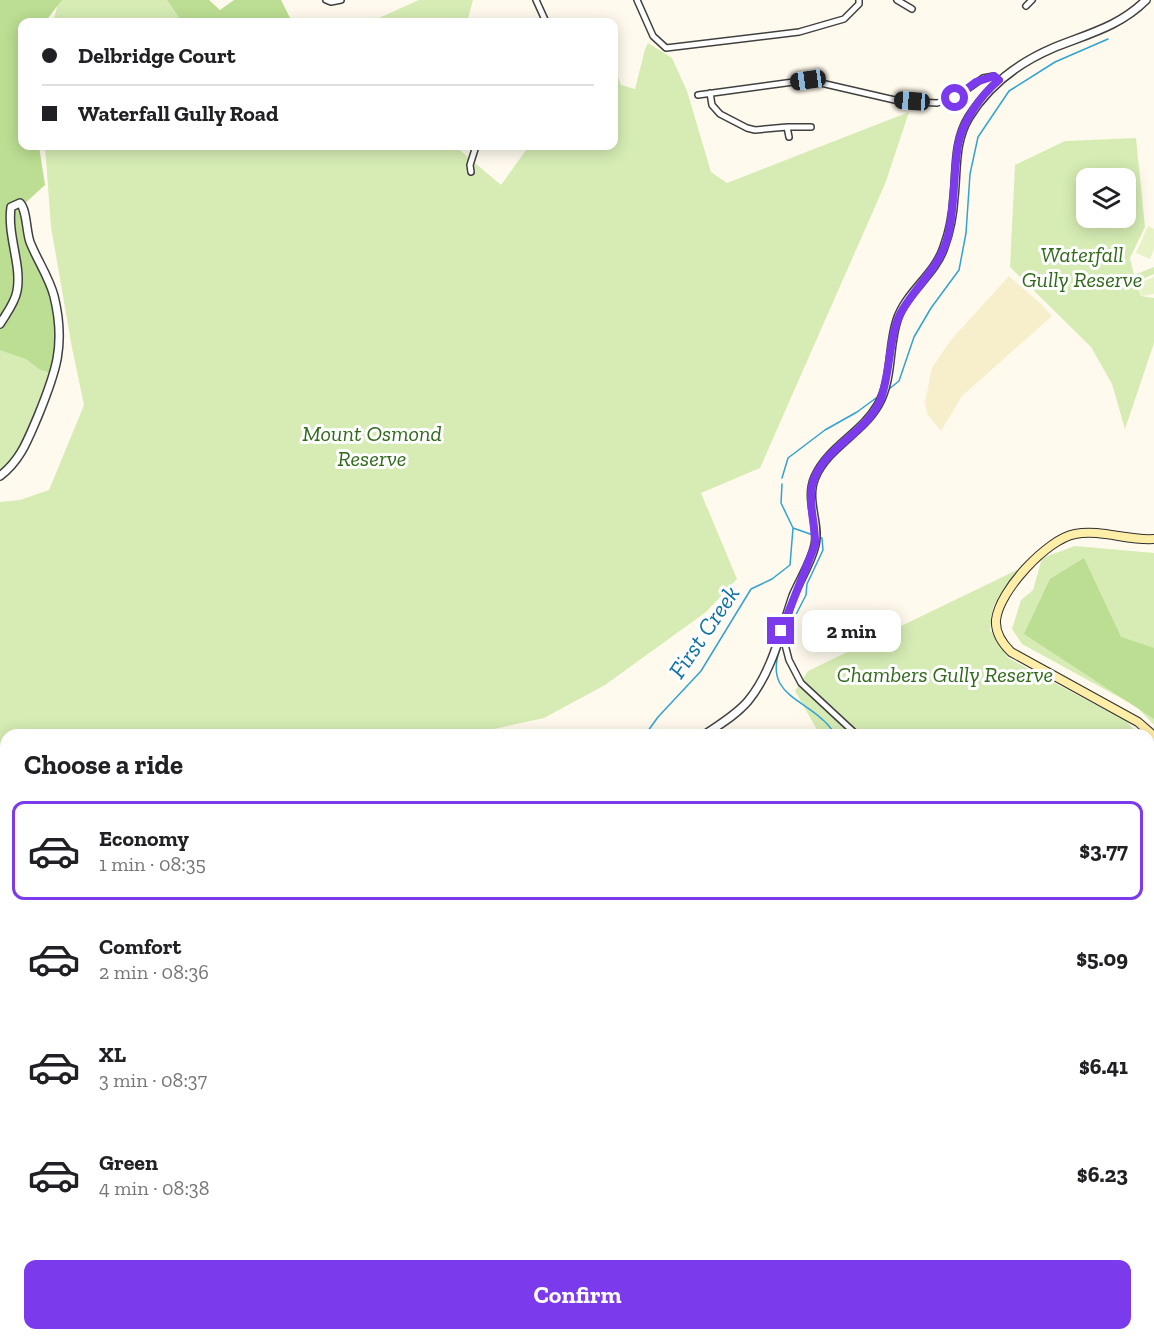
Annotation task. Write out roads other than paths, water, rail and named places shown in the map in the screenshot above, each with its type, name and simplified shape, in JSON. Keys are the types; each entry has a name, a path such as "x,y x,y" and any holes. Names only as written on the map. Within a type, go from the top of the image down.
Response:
{"main road":[{"path":"1146,729 1138,722 1011,652 1002,643 996,620 1007,594 1025,570 1050,545 1062,538 1084,533 1154,539"}],"street":[{"path":"326,0 331,2 341,0"},
{"path":"536,0 544,18"},
{"path":"637,0 653,36 666,48 800,32 844,19 859,4 859,0"},
{"path":"897,0 912,9"},
{"path":"1026,6 1032,0"},
{"path":"712,729 746,703 758,688 815,545 816,531 811,498 815,477 832,454 867,420 879,403 886,381 897,320 902,309 944,249 954,200 958,145 961,134 975,108 999,80 1025,63 1051,49 1099,31 1131,15 1146,0"},
{"path":"698,95 808,80 900,100 932,104 955,98 983,78 994,76 999,80"},
{"path":"710,93 712,105 720,114 747,128 755,130 811,127"},
{"path":"787,127 789,137"},
{"path":"471,172 470,165 475,150"},
{"path":"0,324 16,298 18,290 10,225 11,207 18,203 24,207 27,235 54,296 59,348 55,375 25,448 17,460 0,476"},
{"path":"781,631 789,660 801,683 851,729"}],"waterway":[{"name":"First Creek","path":"889,389 899,381 914,337 931,308 959,270 966,233 970,174 978,137 1009,91 1055,62 1108,39"},
{"name":"First Creek","path":"782,478 788,458 825,430 876,398"},
{"name":"First Creek","path":"649,729 701,671 751,589 772,579 790,565 793,528 781,503 782,484"},
{"path":"793,528 813,535"},
{"path":"787,632 806,595 807,584 823,550 822,538 818,537"},
{"path":"781,646 777,661 780,684 786,692 814,712 831,729"}],"park label":[{"name":"Waterfall Gully Reserve","path":"1082,266"},
{"name":"Mount Osmond Reserve","path":"372,446"},
{"name":"Chambers Gully Reserve","path":"945,674"}]}
